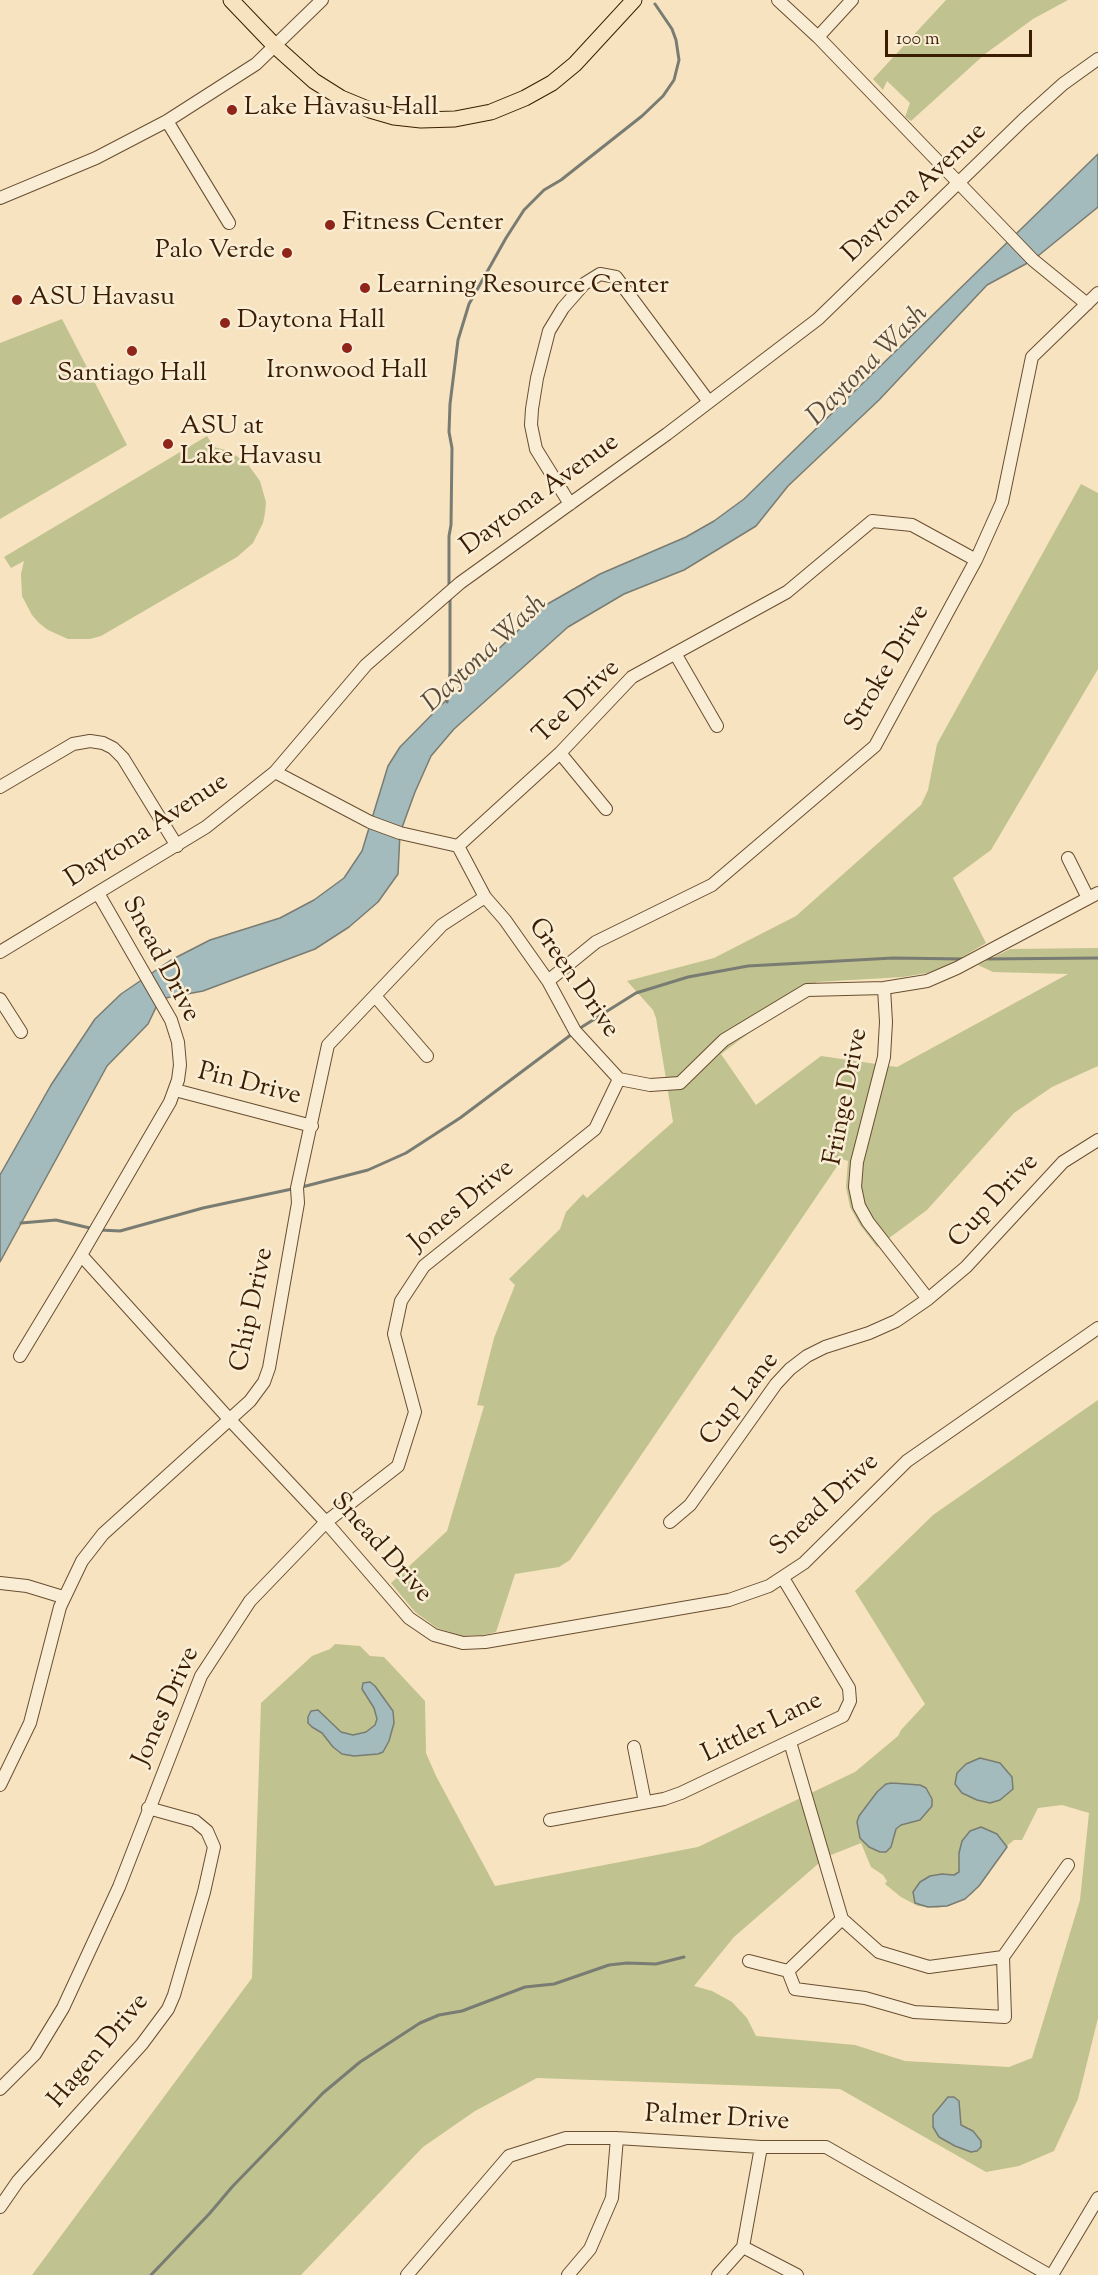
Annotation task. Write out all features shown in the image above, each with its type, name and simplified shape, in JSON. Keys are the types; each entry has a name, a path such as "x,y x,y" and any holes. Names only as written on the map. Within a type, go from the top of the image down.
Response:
{"main road":[{"path":"231,0 275,46 314,81 341,98 394,117 421,120 455,119 491,112 525,98 552,83 575,64 634,0"}],"street":[{"path":"0,198 96,158 167,121 256,64 322,0"},
{"path":"778,0 818,37 1033,260 1087,304"},
{"path":"818,37 852,0"},
{"name":"Daytona Avenue","path":"0,952 177,846 206,827 275,772 366,665 460,583 709,402 818,319 1023,120 1063,84 1098,59"},
{"path":"167,121 229,223"},
{"path":"570,504 536,449 532,435 532,409 549,331 563,308 584,284 600,274 616,277 709,402"},
{"name":"Stroke Drive","path":"548,981 596,942 712,885 875,746 976,560 1002,502 1032,357 1098,293"},
{"name":"Tee Drive","path":"458,846 560,753 632,678 787,592 872,521 912,525 976,560"},
{"path":"676,655 717,726"},
{"path":"0,787 73,744 90,741 104,743 123,758 177,846"},
{"path":"560,753 606,809"},
{"path":"275,772 370,822 400,833 458,846"},
{"name":"Green Drive","path":"458,846 485,897 505,920 548,981 575,1031 619,1080"},
{"path":"619,1080 650,1085 680,1083 724,1040 807,990 884,988 927,981 957,968 1093,896 1068,858"},
{"name":"Snead Drive","path":"98,893 160,999 174,1027 180,1057 175,1090 81,1255 326,1522 414,1623 441,1638 463,1643 485,1642 729,1600 756,1592 783,1578 810,1558 907,1461 1098,1328"},
{"name":"Chip Drive","path":"0,1785 30,1723 63,1598 82,1561 103,1534 230,1420 259,1390 269,1368 298,1203 297,1188 328,1045 442,925 485,897"},
{"name":"Fringe Drive","path":"884,988 886,1022 884,1058 857,1162 855,1187 859,1206 868,1222 928,1299"},
{"path":"375,996 427,1056"},
{"path":"0,999 21,1032"},
{"name":"Jones Drive","path":"0,2089 35,2054 63,2008 119,1887 201,1676 250,1600 326,1522 398,1466 415,1412 394,1334 401,1301 424,1266 595,1129 619,1080"},
{"name":"Pin Drive","path":"175,1090 312,1126"},
{"name":"Cup Drive","path":"928,1299 966,1267 1063,1162 1098,1140"},
{"path":"20,1356 81,1255"},
{"name":"Cup Lane","path":"670,1522 690,1505 776,1384 790,1369 807,1356 825,1347 869,1333 896,1321 928,1299"},
{"name":"Littler Lane","path":"550,1820 681,1793 840,1719 847,1710 851,1697 847,1683 783,1578"},
{"path":"0,1583 27,1586 63,1598"},
{"path":"790,1742 842,1920 879,1952 929,1967 1003,1957"},
{"path":"634,1747 645,1802"},
{"name":"Hagen Drive","path":"0,2207 18,2181 142,2044 168,2009 174,1995 214,1846 207,1831 195,1821 148,1808"},
{"path":"788,1971 795,1989 865,1998 914,2012 1005,2017 1003,1957 1068,1865"},
{"path":"788,1971 842,1920"},
{"path":"749,1961 788,1971"},
{"name":"Palmer Drive","path":"407,2275 509,2156 566,2138 617,2138 761,2147 826,2147 1050,2275"},
{"path":"568,2275 590,2250 612,2198 617,2138"},
{"path":"718,2275 743,2247 761,2147"},
{"path":"1050,2275 1098,2198"},
{"path":"743,2247 797,2275"}],"green space":[{"path":"946,0 1068,0 1033,19 985,54 911,121 905,117 910,103 887,81 883,90 873,79"},
{"path":"62,319 127,445 0,519 0,343"},
{"path":"207,436 214,447 229,451 247,463 260,481 266,502 265,513 263,523 253,543 237,557 101,636 90,639 68,639 39,623 22,596 21,574 24,561 11,568 4,557"},
{"path":"1081,484 1098,493 1098,669 991,850 953,878 986,943 949,965 927,973 903,977 817,982 721,1054 756,1105 821,1056 897,1067 1068,974 993,972 978,965 1010,949 1098,948 1098,1066 1052,1087 1014,1113 927,1210 877,1247 850,1207 846,1187 848,1161 842,1159 570,1560 559,1567 515,1574 496,1632 463,1636 437,1628 415,1612 391,1583 447,1531 484,1406 477,1405 494,1338 515,1285 509,1279 560,1229 566,1212 583,1194 587,1198 673,1122 656,1018 653,1010 627,981 714,958 796,916 921,805 928,790 937,744"},
{"path":"1098,1400 1098,2018 1078,2099 1054,2151 1019,2166 986,2172 840,2089 537,2078 475,2111 423,2147 301,2275 32,2275 252,1978 261,1703 312,1656 330,1649 335,1644 360,1646 370,1656 384,1657 425,1701 426,1753 495,1886 698,1847 855,1772 898,1736 925,1704 855,1591 933,1515","holes":["1062,1805 1089,1813 1080,1900 1032,2058 1009,2067 905,2061 855,2045 756,2036 747,2018 732,2002 712,1991 694,1986 734,1937 826,1857 861,1843 871,1867 883,1875 887,1881 885,1884 901,1897 918,1906 937,1908 961,1901 973,1893 1008,1845 1014,1840 1022,1840 1038,1808"]}],"water":[{"path":"1098,154 1098,207 1033,260 987,285 879,400 788,486 756,526 684,570 624,594 568,627 454,729 431,756 415,792 400,833 398,874 378,902 349,927 315,949 203,991 160,999 148,1024 107,1066 0,1262 0,1175 51,1085 95,1019 121,994 171,960 210,940 280,918 314,900 344,878 362,851 388,766 400,747 471,675 544,606 600,574 686,537 714,521 744,499"},
{"path":"370,1682 393,1711 394,1723 389,1741 383,1752 378,1754 354,1756 342,1754 322,1733 308,1723 308,1717 311,1711 318,1710 341,1732 353,1735 366,1732 375,1725 377,1719 374,1708 362,1689 363,1683"},
{"path":"980,1758 1000,1763 1012,1777 1013,1789 1000,1800 990,1803 977,1800 962,1793 955,1784 957,1773 966,1764"},
{"path":"886,1784 920,1785 926,1788 932,1799 932,1806 920,1820 901,1825 896,1829 891,1847 886,1852 880,1852 869,1847 860,1838 857,1822 877,1792"},
{"path":"981,1827 997,1834 1007,1847 979,1886 965,1899 947,1906 928,1907 915,1903 913,1892 920,1882 930,1876 954,1875 959,1872 959,1853 962,1841 970,1831"},
{"path":"948,2097 954,2097 959,2101 961,2125 973,2131 981,2141 981,2147 977,2151 971,2152 955,2146 939,2137 933,2127 933,2115"}],"waterway":[{"path":"449,589 452,448 449,432 450,404 458,340 469,304 524,210 544,190 561,180 642,116 663,96 674,80 679,60 676,40 672,29 655,4"},
{"name":"Daytona Wash","path":"447,702 450,672 450,598"},
{"path":"577,1030 636,993 688,977 748,966 893,958 964,959"},
{"path":"983,959 1098,958"},
{"path":"302,1187 368,1170 406,1153 460,1118 572,1034"},
{"path":"100,1230 120,1231 203,1208 292,1189"},
{"path":"21,1223 56,1220 94,1229"},
{"path":"151,2275 323,2093 360,2062 420,2023 439,2015 462,2011 525,1987 554,1984 609,1965 656,1964 684,1957"}],"place":[{"name":"Lake Havasu Hall","path":"232,110"},
{"name":"Fitness Center","path":"330,225"},
{"name":"Palo Verde","path":"287,253"},
{"name":"Learning Resource Center","path":"365,288"},
{"name":"ASU Havasu","path":"17,300"},
{"name":"Daytona Hall","path":"225,323"},
{"name":"Ironwood Hall","path":"347,348"},
{"name":"Santiago Hall","path":"132,351"},
{"name":"ASU at Lake Havasu","path":"168,444"}]}
